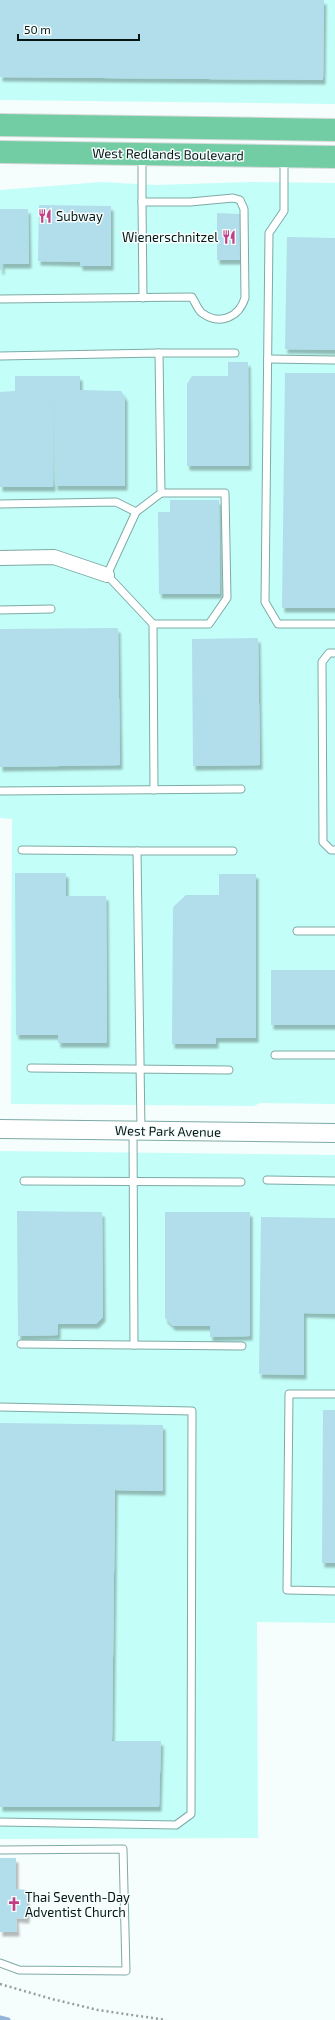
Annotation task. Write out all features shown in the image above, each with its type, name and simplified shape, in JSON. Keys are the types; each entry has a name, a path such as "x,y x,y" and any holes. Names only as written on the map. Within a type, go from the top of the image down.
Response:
{"main road":[{"name":"West Redlands Boulevard","path":"0,125 335,130"},
{"name":"West Redlands Boulevard","path":"0,152 335,157"}],"street":[{"path":"0,558 54,557 108,574"},
{"name":"West Park Avenue","path":"0,1129 335,1133"}],"lane":[{"path":"142,154 143,298"},
{"path":"284,156 284,211 269,233 265,602 278,624 335,624"},
{"path":"0,299 192,297 202,313 216,319 232,317 242,308 245,298 244,209 240,200 233,198 190,202 142,202"},
{"path":"0,356 236,353"},
{"path":"159,354 161,492"},
{"path":"268,359 335,360"},
{"path":"153,624 209,624 226,598 225,493 161,492 136,512 108,574 153,624 154,790"},
{"path":"0,504 116,502 136,512"},
{"path":"0,610 51,609"},
{"path":"335,653 329,653 322,662 322,678 323,842 331,850 335,850"},
{"path":"0,791 241,789"},
{"path":"22,850 234,851"},
{"path":"134,1345 133,1181 140,1068 137,851"},
{"path":"297,931 335,931"},
{"path":"275,1055 335,1055"},
{"path":"31,1068 230,1070"},
{"path":"267,1180 335,1181"},
{"path":"24,1181 241,1182"},
{"path":"21,1344 242,1346"},
{"path":"335,1394 289,1394 287,1590 335,1591"},
{"path":"0,1407 192,1411 191,1814 176,1825 0,1822"},
{"path":"0,1850 123,1849 126,1971 19,1970 0,1963"}],"path":[{"path":"0,1984 98,2010 166,2020"}],"shaded area":[{"path":"0,0 335,0 335,104 0,100"},
{"path":"102,182 155,185 252,182 335,183 335,1104 260,1103 254,1106 11,1104 12,819 0,818 0,190"},
{"path":"0,1151 335,1155 335,1623 257,1622 258,1838 0,1839"}],"building":[{"path":"0,0 324,0 323,80 0,77"},
{"path":"39,205 111,206 111,266 80,266 80,262 38,261"},
{"path":"0,209 28,209 29,264 2,264 2,270 0,270"},
{"name":"Wienerschnitzel","path":"217,213 240,214 240,260 217,260"},
{"path":"287,237 335,238 335,350 285,349"},
{"path":"228,362 248,362 249,466 187,466 187,384 192,376 228,376"},
{"path":"285,373 335,373 335,608 282,608"},
{"path":"15,376 80,376 80,390 121,391 125,397 125,486 55,486 54,399 53,487 0,487 0,392 15,391"},
{"path":"170,500 219,500 220,594 159,594 158,512 170,512"},
{"path":"118,628 120,765 0,767 0,629"},
{"path":"258,638 260,765 193,766 192,639"},
{"path":"15,873 66,873 66,896 106,896 107,1043 58,1043 58,1035 16,1035"},
{"path":"219,874 256,874 256,1038 216,1038 216,1044 172,1044 173,907 186,895 219,895"},
{"path":"271,970 335,970 335,1025 271,1025"},
{"path":"17,1211 102,1212 103,1317 96,1324 58,1324 58,1335 18,1336"},
{"path":"165,1212 250,1212 250,1336 210,1337 210,1326 173,1326 165,1318"},
{"path":"261,1217 335,1218 335,1314 304,1313 304,1375 259,1374"},
{"path":"323,1410 335,1410 335,1563 322,1563"},
{"path":"0,1423 163,1425 163,1491 115,1490 112,1741 161,1741 159,1807 0,1807"},
{"name":"Thai Seventh-Day Adventist Church","path":"0,1858 16,1858 16,1889 27,1890 27,1919 16,1918 17,1932 0,1932"}],"waterway":[{"path":"0,2018 8,2020"}],"place":[{"name":"Subway","path":"45,216"},
{"name":"Wienerschnitzel","path":"229,237"},
{"name":"Thai Seventh-Day Adventist Church","path":"14,1904"}]}
